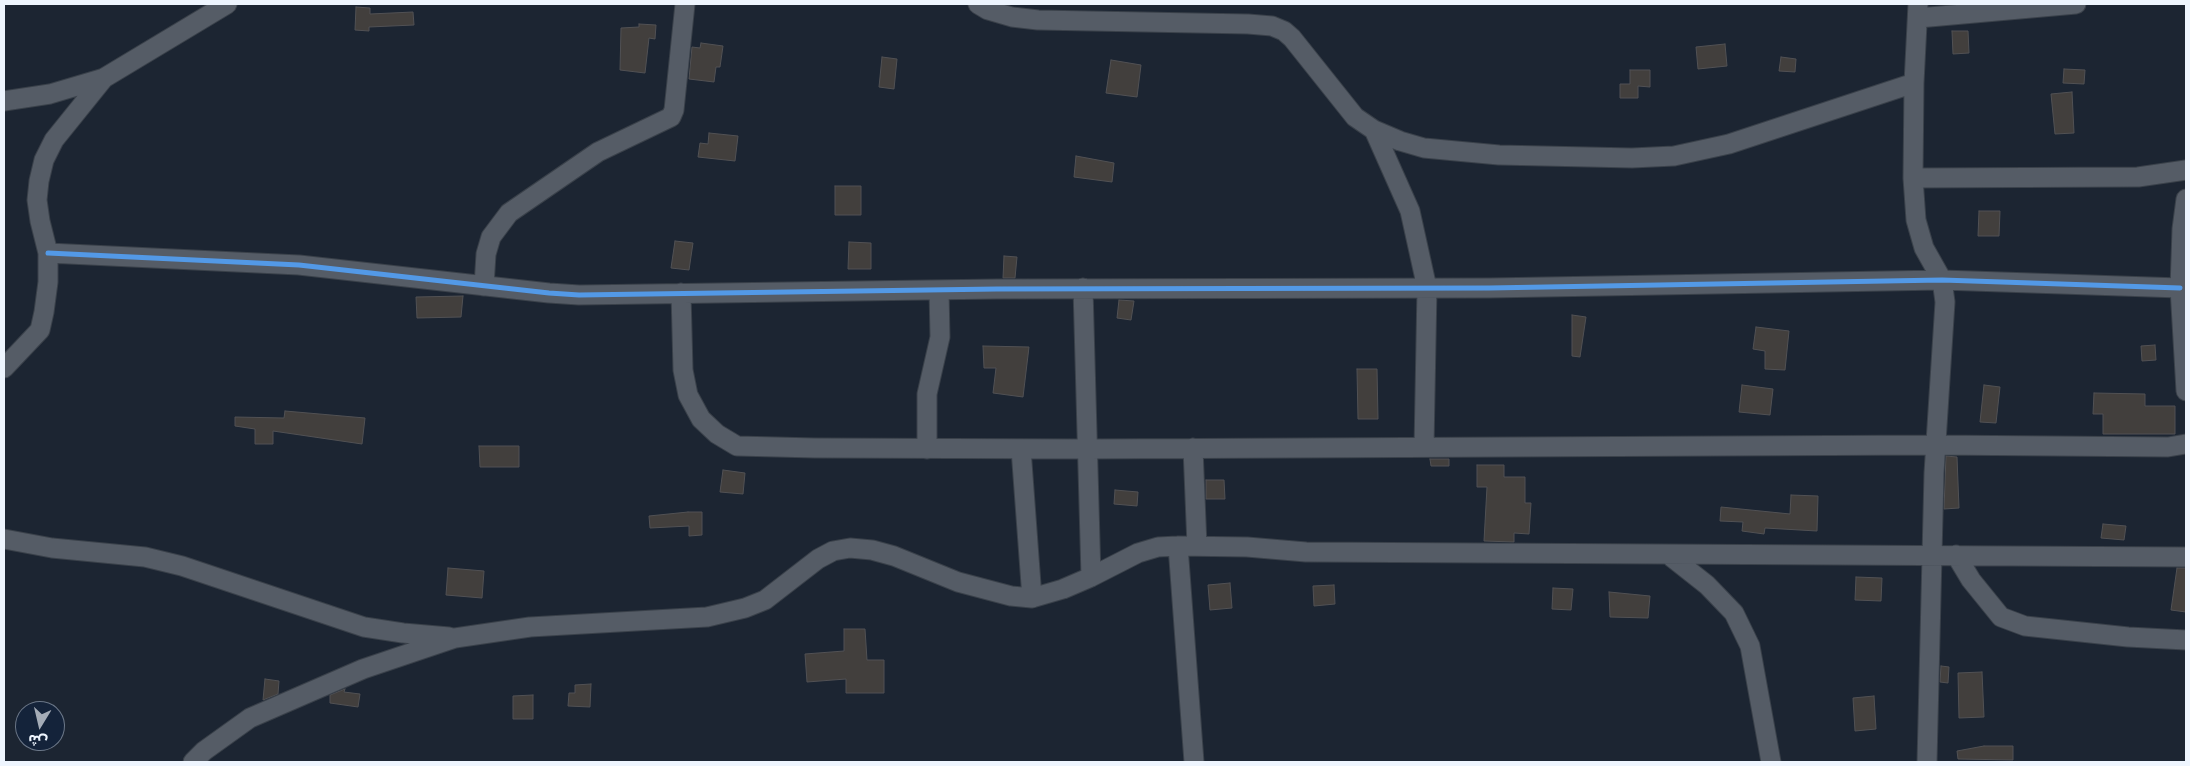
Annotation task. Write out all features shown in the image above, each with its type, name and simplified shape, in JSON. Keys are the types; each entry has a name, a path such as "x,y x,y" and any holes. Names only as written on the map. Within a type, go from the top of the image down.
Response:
{"street":[{"path":"4,101 50,94 104,78 227,4"},
{"path":"484,286 486,254 491,237 509,213 598,152 671,117 674,110 685,4"},
{"path":"978,4 988,10 1012,17 1038,20 1272,26 1284,31 1292,38 1354,118 1374,130 1400,141 1424,148 1500,155 1632,158 1674,156 1729,144 1914,83"},
{"path":"1927,762 1936,446 1945,302 1942,280 1919,233 1913,178 1914,83 1918,11 2076,4"},
{"path":"4,368 40,330 48,282 48,253 37,200 44,160 54,140 104,78"},
{"path":"1374,130 1410,211 1427,288 1424,447"},
{"path":"1913,178 2138,177 2186,170"},
{"path":"2186,199 2180,288 2186,391"},
{"path":"48,253 300,265 579,295 1083,288 1427,288 1942,280 2180,288"},
{"path":"1083,288 1091,577"},
{"path":"926,449 927,394 940,337 939,290"},
{"path":"681,294 683,370 688,395 701,419 717,434 737,446 1087,449 2168,447 2186,444"},
{"path":"1193,448 1197,546"},
{"path":"1021,449 1032,598"},
{"path":"4,539 52,548 145,557 182,566 364,626 403,633 455,638"},
{"path":"1178,546 1194,762"},
{"path":"194,762 204,751 250,718 363,669 455,638 530,626 707,617 745,608 765,600 818,560 833,551 850,548 894,556 958,582 1011,596 1032,598 1063,589 1138,553 1178,546 1247,547 1306,552 2186,557"},
{"path":"1669,555 1707,585 1734,612 1750,646 1771,762"},
{"path":"1956,555 1971,580 2001,617 2024,626 2128,637 2186,640"}],"building":[{"path":"356,7 370,8 370,14 413,12 414,25 369,27 369,31 355,30"},
{"path":"639,24 656,25 655,39 649,38 645,73 620,70 621,28 639,27"},
{"path":"1952,31 1968,31 1969,53 1953,54"},
{"path":"701,43 723,46 720,67 716,67 714,82 689,79 692,47 700,48"},
{"path":"1725,44 1727,66 1698,69 1696,47"},
{"path":"882,57 897,59 894,89 879,87"},
{"path":"1781,57 1796,59 1795,72 1779,71"},
{"path":"1111,60 1141,65 1137,97 1106,93"},
{"path":"2064,69 2085,70 2084,84 2063,83"},
{"path":"1630,70 1650,70 1650,87 1638,86 1638,98 1620,98 1620,84 1630,84"},
{"path":"2072,92 2074,133 2055,134 2051,94"},
{"path":"709,133 738,136 735,161 698,157 700,143 708,144"},
{"path":"1076,156 1114,163 1112,182 1074,177"},
{"path":"835,186 861,186 861,215 835,215"},
{"path":"1979,211 2000,211 1999,236 1978,236"},
{"path":"675,241 693,243 689,270 671,268"},
{"path":"849,242 871,243 871,269 848,269"},
{"path":"1004,256 1017,257 1015,278 1003,278"},
{"path":"463,296 461,317 417,318 416,297"},
{"path":"1119,300 1134,301 1131,320 1117,318"},
{"path":"1572,315 1586,317 1580,357 1572,356"},
{"path":"1756,327 1789,331 1785,370 1765,369 1765,351 1753,349"},
{"path":"2155,345 2156,360 2142,361 2141,346"},
{"path":"983,346 1029,347 1023,397 993,393 996,368 984,368"},
{"path":"1357,369 1377,369 1378,419 1358,419"},
{"path":"1742,385 1773,389 1770,415 1739,412"},
{"path":"1984,385 2000,387 1996,423 1980,422"},
{"path":"2094,393 2145,394 2145,406 2175,406 2175,434 2103,434 2103,414 2093,414"},
{"path":"285,411 365,418 362,444 273,431 273,444 255,444 255,429 235,426 235,417 284,418"},
{"path":"479,446 519,446 519,467 480,467"},
{"path":"1946,456 1957,457 1959,508 1944,509"},
{"path":"1430,459 1449,459 1449,466 1431,466"},
{"path":"1477,465 1504,465 1504,477 1525,477 1525,503 1531,503 1529,534 1514,533 1514,542 1484,541 1487,487 1477,487"},
{"path":"723,470 745,473 743,494 720,492"},
{"path":"1206,480 1224,480 1225,499 1206,499"},
{"path":"1115,490 1138,492 1137,506 1114,504"},
{"path":"1791,495 1818,496 1817,531 1765,528 1764,534 1742,531 1743,522 1720,521 1721,507 1790,514"},
{"path":"702,512 702,535 689,536 689,526 650,528 649,516"},
{"path":"2103,524 2126,526 2124,540 2101,538"},
{"path":"448,568 484,571 482,598 446,595"},
{"path":"2177,568 2186,568 2186,612 2171,610"},
{"path":"1856,577 1882,578 1881,601 1855,600"},
{"path":"1230,583 1232,608 1210,610 1208,585"},
{"path":"1334,585 1335,604 1314,606 1313,586"},
{"path":"1553,588 1573,589 1571,610 1552,609"},
{"path":"1609,592 1650,596 1648,618 1610,617"},
{"path":"844,629 865,629 867,660 884,660 884,693 846,693 846,679 807,682 805,654 844,651"},
{"path":"1941,666 1949,667 1948,683 1940,682"},
{"path":"1982,672 1984,717 1959,718 1958,673"},
{"path":"265,679 279,681 278,694 263,700"},
{"path":"591,684 590,707 568,706 569,693 575,693 575,685"},
{"path":"345,689 344,692 360,694 358,707 330,703 330,695"},
{"path":"533,695 533,719 513,719 513,696"},
{"path":"1874,696 1876,729 1855,731 1853,698"},
{"path":"1984,746 2013,746 2013,760 1958,759 1957,751"}],"cycle path":[{"path":"48,253 299,265 579,295 997,289 1489,288 1942,280 2180,288"}]}
